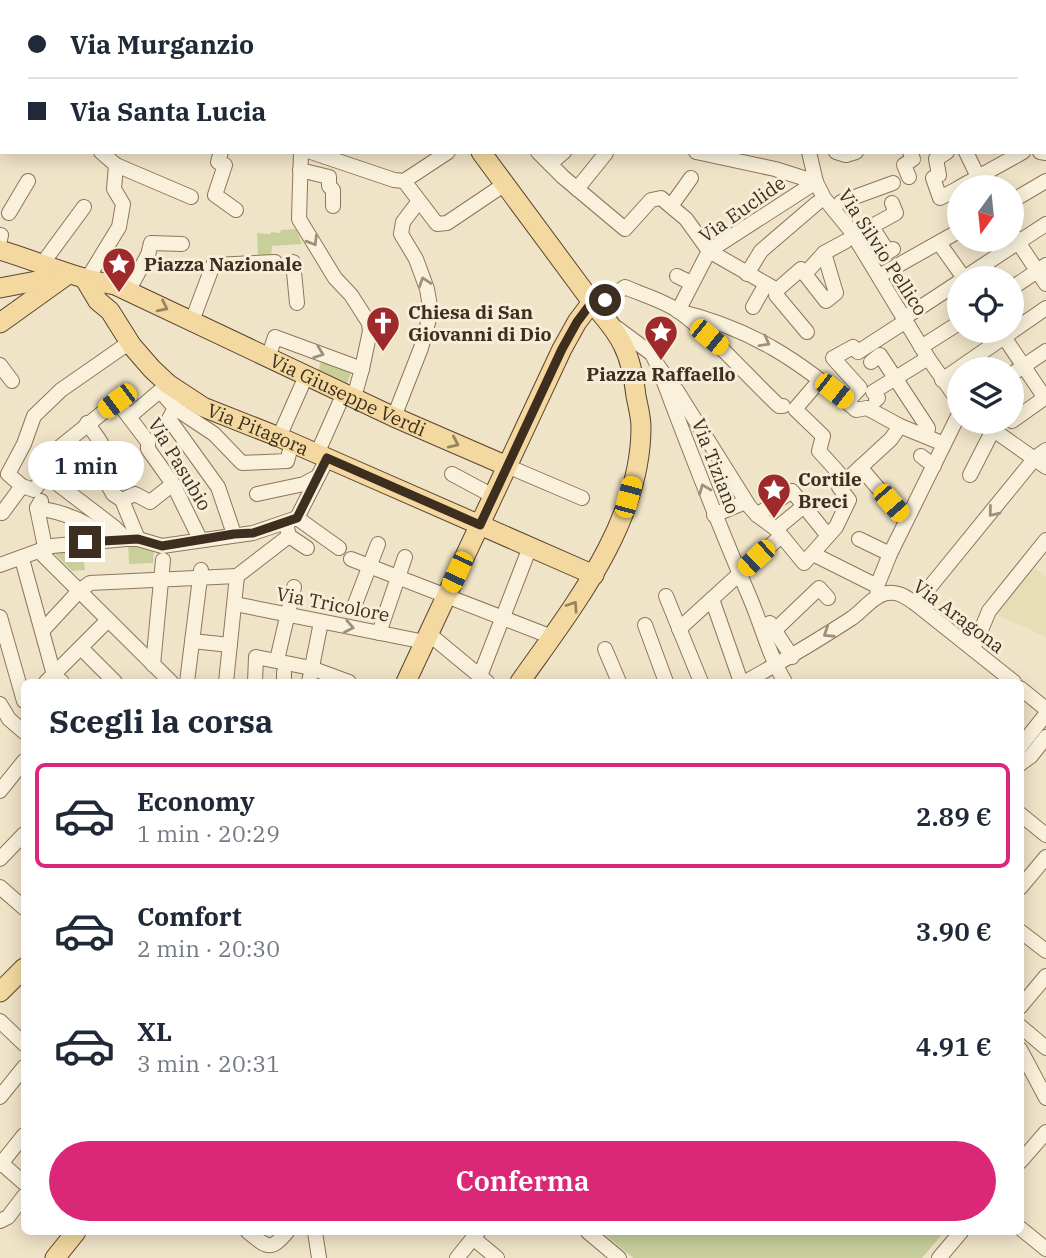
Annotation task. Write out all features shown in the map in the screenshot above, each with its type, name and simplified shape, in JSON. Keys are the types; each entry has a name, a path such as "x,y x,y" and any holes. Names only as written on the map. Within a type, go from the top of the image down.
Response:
{"main road":[{"path":"482,154 625,347 632,367 641,425 640,447 628,497 608,552 522,679"},
{"path":"0,242 37,262 77,278"},
{"path":"30,282 37,262"},
{"path":"0,288 77,278"},
{"path":"0,323 77,278"},
{"name":"Via Giuseppe Verdi","path":"77,278 115,285 394,417 507,466"},
{"name":"Via Pitagora","path":"77,278 110,311 129,345 165,388 203,407 286,440 594,575"},
{"path":"407,679 562,349 577,322 594,305"},
{"path":"0,992 21,973"},
{"path":"55,1258 74,1235"}],"street":[{"path":"103,154 116,165 191,197"},
{"path":"220,154 218,162 225,165 215,195 236,210"},
{"path":"226,679 237,576 291,525 317,477 322,456 362,369 370,331 369,323 351,295 335,278 299,219 301,154"},
{"path":"317,154 399,181 437,224 443,225 508,189"},
{"path":"399,181 444,154"},
{"path":"540,154 625,229 651,200 661,198 686,219 709,251 771,287 807,332"},
{"path":"550,164 562,154"},
{"path":"577,189 605,154"},
{"path":"705,154 775,169 816,182"},
{"path":"843,154 860,156"},
{"path":"909,177 904,165 913,159 911,154"},
{"path":"967,154 977,175"},
{"path":"975,154 979,175"},
{"path":"990,175 1020,154"},
{"name":"Via Silvio Pellico","path":"810,155 816,182 824,198 879,276 947,386"},
{"path":"941,155 939,174 933,178 940,198 947,194"},
{"path":"77,278 119,227 123,204 114,189 116,165"},
{"path":"300,170 329,177 334,206"},
{"path":"671,206 691,178"},
{"path":"9,213 28,181"},
{"path":"1024,194 1046,181"},
{"name":"Via Euclide","path":"678,311 709,251 816,182"},
{"path":"841,202 893,183"},
{"path":"394,417 421,348 430,312 427,289 416,259 401,234 403,222 419,201"},
{"path":"747,274 761,251 817,203"},
{"path":"753,307 771,287 803,272 824,253 897,212 892,203"},
{"path":"37,262 84,206"},
{"path":"1024,234 1046,224"},
{"path":"872,227 888,252 893,249"},
{"path":"879,276 947,238"},
{"path":"128,291 148,255 151,243 182,244"},
{"path":"939,243 955,266"},
{"path":"1024,248 1042,268 1046,284"},
{"path":"979,266 997,252"},
{"path":"803,272 826,301 836,293 824,253"},
{"path":"192,321 213,265 275,262"},
{"path":"293,262 298,303"},
{"path":"1024,280 1042,268"},
{"path":"677,276 691,283"},
{"path":"594,305 625,287 678,311 755,337 820,380 856,410 867,408 900,426 944,443"},
{"path":"847,402 860,388 833,358 853,347 858,352 947,290"},
{"path":"1024,321 1046,308"},
{"path":"678,311 722,347 779,406 789,408 823,436 819,451 846,481"},
{"path":"612,326 652,354 750,508 777,536"},
{"path":"876,400 878,398 873,392 895,378 947,333"},
{"path":"268,358 275,337 362,369"},
{"path":"942,380 990,343"},
{"path":"108,540 98,530 34,496 8,474 24,444 34,416 61,390 129,345"},
{"path":"1024,366 1046,351"},
{"path":"871,362 880,355 928,428 927,436"},
{"path":"0,365 12,381"},
{"name":"Via Tiziano","path":"658,366 714,515 751,600 775,666 783,679"},
{"path":"165,388 175,408 214,434 242,463 287,461 286,440 306,376"},
{"path":"1024,376 1046,398 1024,412"},
{"path":"789,408 820,380"},
{"name":"Via Pasubio","path":"165,388 129,417 148,442 148,449 173,484 200,539"},
{"path":"2,513 34,496 58,459 60,447 87,423 117,401 129,417"},
{"path":"175,408 169,419 218,487 234,534"},
{"path":"87,423 105,450 106,459 100,470 113,494 122,500 132,539"},
{"path":"815,555 842,517 849,500 839,487 891,439 900,426"},
{"path":"749,679 792,657 862,611 877,591 890,554 949,434"},
{"path":"970,475 987,434"},
{"path":"916,604 1042,458 1000,434"},
{"path":"921,456 934,466"},
{"path":"507,466 582,498"},
{"path":"860,467 906,521"},
{"path":"452,474 493,496"},
{"path":"46,475 132,539"},
{"path":"257,494 304,484 317,477"},
{"path":"122,500 135,494 150,502 173,484"},
{"path":"714,515 750,508 792,491 827,537"},
{"path":"34,496 42,549 79,591 167,679"},
{"path":"680,629 739,574 805,505"},
{"path":"291,525 307,548"},
{"path":"0,565 22,559 42,549 132,539 162,546 291,525 339,548"},
{"name":"Via Aragona","path":"777,536 804,563 815,555 877,591 901,594 1010,679"},
{"path":"859,539 890,554"},
{"path":"973,649 989,611 1046,540"},
{"path":"355,604 379,544"},
{"path":"427,638 484,679 503,618 530,547"},
{"path":"379,633 405,557"},
{"path":"22,559 43,630 54,679"},
{"path":"351,559 552,636"},
{"path":"153,665 163,561"},
{"path":"43,630 79,591 90,583 161,581 200,574 237,576"},
{"path":"187,679 200,574"},
{"path":"282,672 287,615 293,587"},
{"path":"775,630 823,593"},
{"path":"666,596 700,679"},
{"path":"712,599 742,679"},
{"path":"751,600 792,657"},
{"name":"Via Tricolore","path":"234,604 379,633 427,638"},
{"path":"0,617 21,691"},
{"path":"55,679 108,620"},
{"path":"310,675 321,622"},
{"path":"645,625 661,679"},
{"path":"192,641 230,645"},
{"path":"81,648 112,679"},
{"path":"605,649 617,679"},
{"path":"255,679 256,657 282,672 332,679"},
{"path":"1024,692 1046,711 1024,741"},
{"path":"0,704 4,723"},
{"path":"4,723 21,705"},
{"path":"4,723 21,731"},
{"path":"1024,761 1046,737"},
{"path":"0,791 21,765"},
{"path":"1024,817 1046,835"},
{"path":"0,859 21,837"},
{"path":"1024,883 1046,857"},
{"path":"0,887 21,905"},
{"path":"1024,934 1046,951"},
{"path":"1024,1002 1046,976"},
{"path":"0,1021 21,1041"},
{"path":"1024,1029 1046,1048"},
{"path":"1024,1057 1046,1098"},
{"path":"3,1088 21,1070"},
{"path":"1024,1157 1046,1132"},
{"path":"21,1139 1,1163 21,1180"},
{"path":"0,1221 8,1217 21,1200"},
{"path":"1024,1231 1046,1249"},
{"path":"252,1235 270,1246 276,1245 284,1235"},
{"path":"315,1235 319,1258"},
{"path":"457,1258 475,1235 498,1258"},
{"path":"592,1235 619,1258"},
{"path":"943,1257 959,1235"}],"shaded area":[{"path":"1035,568 1046,577 1046,637 996,614"}],"green space":[{"path":"296,229 302,244 272,246 271,257 258,257 257,233 280,233 281,230"},
{"path":"321,362 351,373 346,386 317,373"},
{"path":"128,543 154,548 153,563 129,564"},
{"path":"82,547 85,570 72,571 52,551"},
{"path":"606,1235 941,1235 922,1258 633,1258"}],"place":[{"name":"Piazza Nazionale","path":"119,294"},
{"name":"Chiesa di San Giovanni di Dio","path":"383,353"},
{"name":"Piazza Raffaello","path":"661,362"},
{"name":"Cortile Breci","path":"774,520"}],"route":[{"path":"85,542 138,539 162,546 253,533 287,522 297,518 327,458 480,525 577,322 592,302 596,307 605,300"}]}
